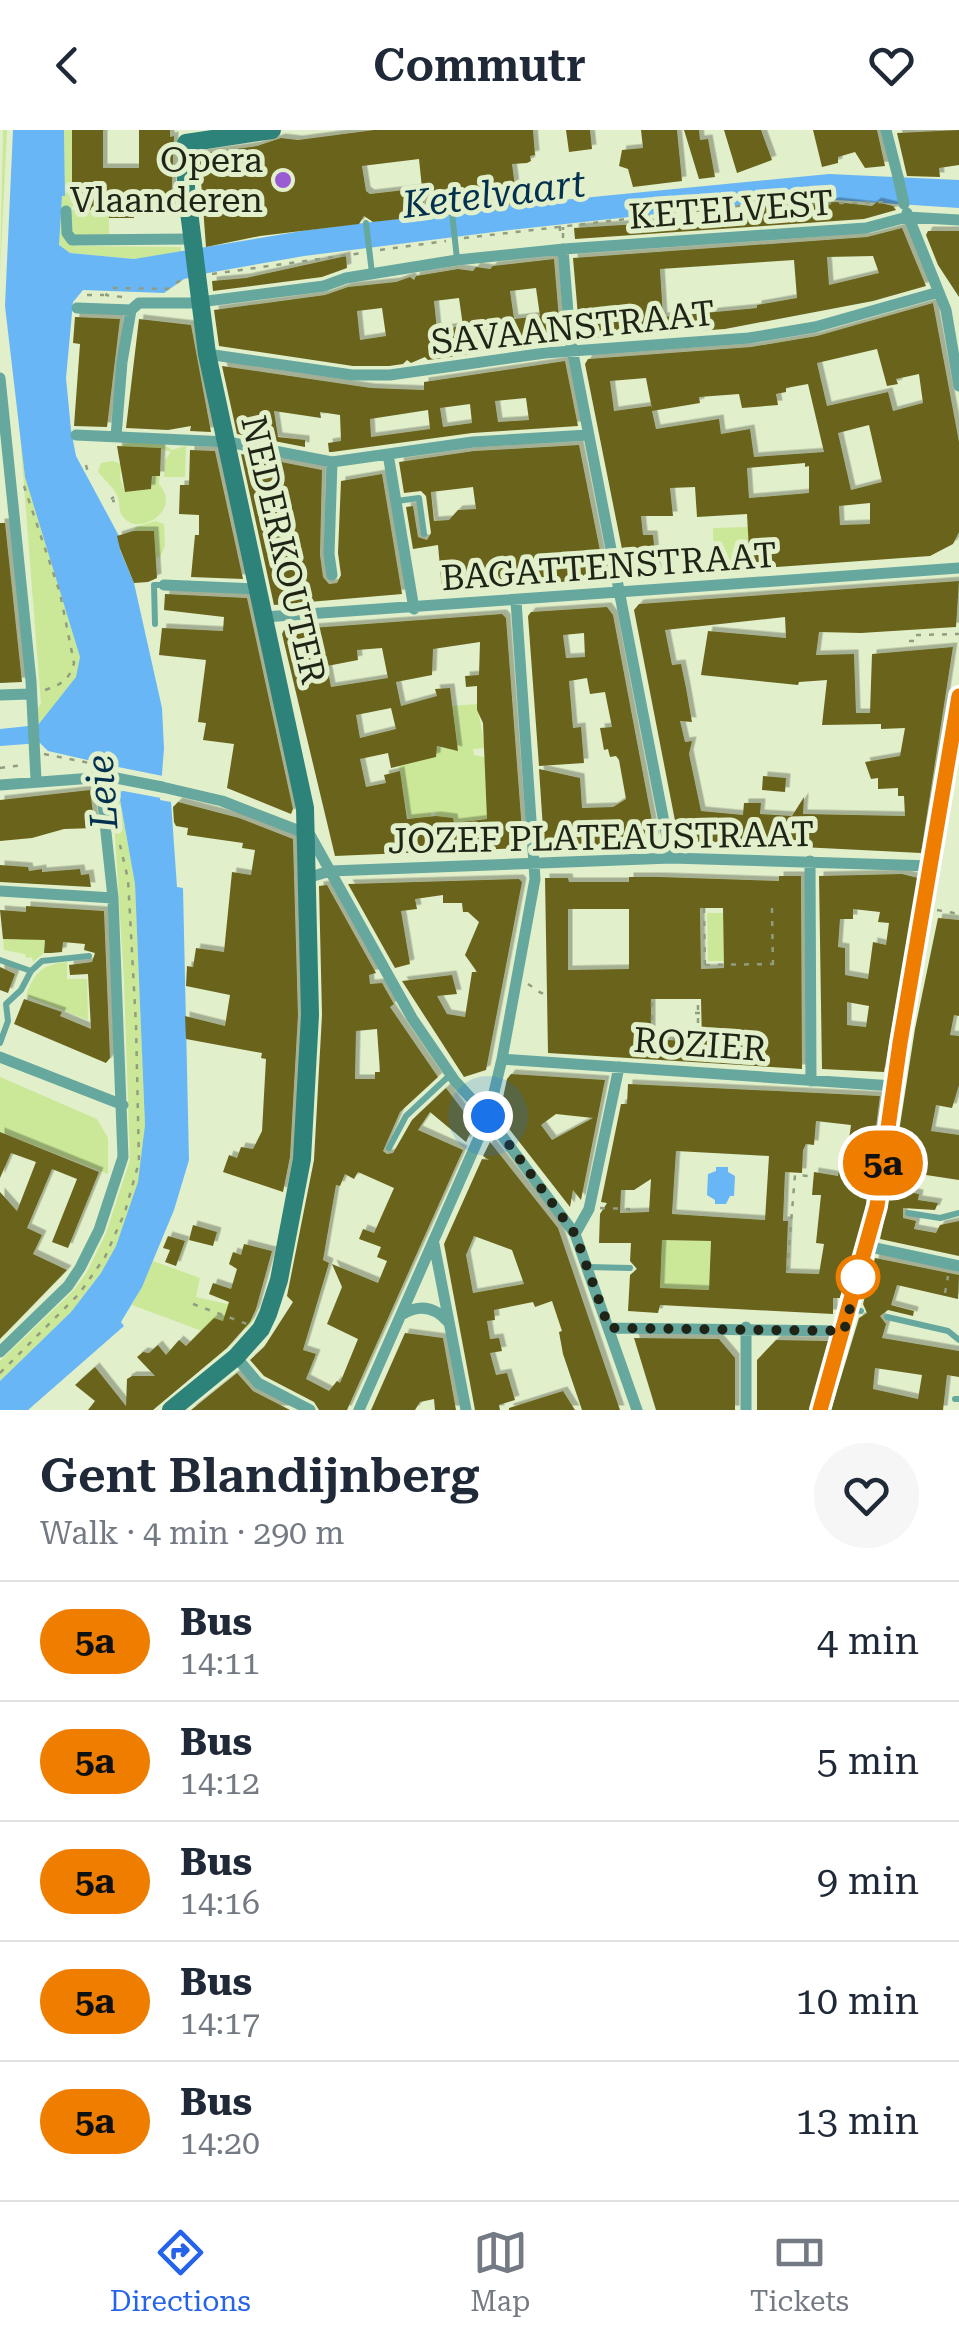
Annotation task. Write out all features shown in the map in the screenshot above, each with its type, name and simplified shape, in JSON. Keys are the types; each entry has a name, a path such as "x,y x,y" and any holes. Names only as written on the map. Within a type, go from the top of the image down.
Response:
{"street":[{"path":"186,136 272,130"},
{"path":"886,130 906,210 939,292 956,355 959,386"},
{"name":"NEDERKOUTER","path":"171,1410 236,1356 261,1328 273,1299 302,1159 310,1030 307,834 298,764 225,442 193,278 186,136"},
{"name":"KETELVEST","path":"77,308 131,310 140,303 200,302 324,286 372,274 563,244 866,228 906,210 959,220"},
{"path":"66,211 67,234 72,240 192,244"},
{"path":"563,244 574,351 588,434 670,858"},
{"name":"SAVAANSTRAAT","path":"208,354 368,376 574,351 786,332 939,292"},
{"path":"116,436 131,310"},
{"path":"0,378 36,780"},
{"path":"76,435 225,442 332,462 473,442 588,434"},
{"path":"388,454 414,609"},
{"path":"332,462 332,575"},
{"name":"BAGATTENSTRAAT","path":"264,617 959,568"},
{"path":"164,585 257,589"},
{"path":"358,1410 488,1116 502,1059 536,879 516,600"},
{"path":"0,695 29,694"},
{"path":"820,1410 844,1331 855,1310 866,1246 882,1207 894,1086 932,866 948,724 959,696"},
{"path":"0,785 100,776 116,771 162,788 222,801 307,834 412,1018 450,1074 488,1116 575,1234 637,1410"},
{"path":"0,1352 68,1286 90,1250 124,1158 113,898 100,776"},
{"name":"JOZEF PLATEAUSTRAAT","path":"307,878 330,871 670,858 932,866"},
{"path":"810,861 810,1080"},
{"path":"0,891 113,898"},
{"path":"0,1057 123,1105"},
{"name":"ROZIER","path":"502,1059 894,1086"},
{"path":"575,1234 589,1209 620,1067"},
{"path":"434,1244 466,1410"},
{"path":"866,1246 955,1266"},
{"path":"403,1314 425,1308 442,1314 449,1324"},
{"path":"746,1327 746,1410"},
{"path":"609,1328 844,1331"},
{"path":"236,1356 258,1382 310,1410"}],"lane":[{"path":"452,213 458,260"},
{"path":"366,223 372,274"},
{"path":"397,501 419,498 424,534"},
{"path":"155,624 154,584 164,585"},
{"path":"0,1043 8,1021 2,1004 21,990 31,971 49,958 89,956"},
{"path":"0,960 31,971"},
{"path":"390,1148 406,1116 450,1074"},
{"path":"908,1213 940,1218 959,1213"},
{"path":"587,1266 630,1268"},
{"path":"887,1317 948,1331 959,1340"}],"path":[{"path":"120,295 106,295 112,288 167,290 193,278 300,259 748,205 848,202"},
{"path":"563,227 563,244"},
{"path":"86,466 89,476"},
{"path":"21,480 60,593 74,663 60,686 29,694"},
{"path":"909,641 916,641 916,635 959,634"},
{"path":"0,768 33,753 102,766 102,760 116,771"},
{"path":"704,908 705,967 773,966 772,908"},
{"path":"925,909 959,914"},
{"path":"726,956 727,965"},
{"path":"760,956 760,964"},
{"path":"516,980 548,993"},
{"path":"652,1002 652,1034 698,1036 698,1001"},
{"path":"695,1013 702,1013"},
{"path":"674,1032 674,1040"},
{"path":"787,1271 795,1175 808,1176"},
{"path":"603,1208 629,1209 629,1213"},
{"path":"945,1293 955,1266"},
{"path":"192,1304 240,1322"}],"green space":[{"path":"3,130 7,130 0,275"},
{"path":"64,130 72,130 72,210 109,210 109,238 75,238 75,246 181,247 181,252 134,259 61,249 58,239 65,195"},
{"path":"19,421 25,477 80,657 77,677 38,725 36,709 41,704"},
{"path":"161,443 172,450 186,446 185,477 164,477 165,460 171,452 161,449 159,484 166,503 157,517 141,524 123,517 118,497 98,472 101,463 113,461 121,464 125,492 151,489 153,475 122,450 121,445"},
{"path":"156,521 164,524 165,546 160,557 153,558 154,531 135,531 135,527"},
{"path":"748,527 750,569 714,572 713,528"},
{"path":"477,704 485,748 473,749 474,755 488,758 487,819 472,820 472,826 454,823 453,818 436,818 435,812 431,813 431,820 408,818 399,766 436,757 436,747 458,750 451,706"},
{"path":"112,788 123,790 119,794 135,884 145,1125 139,1182 116,1246 101,1273 71,1312 0,1381 0,1361 74,1290 87,1272 106,1233 130,1160"},
{"path":"707,913 723,913 724,961 708,961"},
{"path":"19,928 45,940 44,953 33,962 25,954 4,950 3,939 19,940"},
{"path":"67,962 67,979 87,979 88,1020 26,996 40,971"},
{"path":"0,1077 97,1119 108,1138 108,1174 0,1132"},
{"path":"662,1240 711,1241 709,1290 660,1288"},
{"path":"153,1261 200,1278 196,1297 231,1305 228,1313 253,1321 247,1328 214,1318 202,1331 132,1305"}],"water":[{"name":"Leie","path":"13,130 64,130 65,196 59,245 70,253 134,259 308,230 491,207 829,174 959,180 959,208 836,200 748,204 304,256 184,279 164,293 83,290 73,302 66,378 76,456 119,536 120,550 134,583 162,708 160,800 171,802 177,887 183,888 189,1160 174,1210 142,1287 121,1322 124,1326 28,1410 0,1410 0,1381 71,1312 101,1273 116,1246 138,1182 145,1125 135,884 118,767 48,751 40,743 0,746 0,729 38,725 76,677 80,657 25,477 5,306"},
{"path":"716,1167 728,1167 728,1172 735,1176 734,1196 726,1204 715,1204 707,1195 708,1174 716,1171"}],"pier":[{"path":"113,766 163,776 161,798 118,790"}],"building":[{"path":"72,130 103,130 103,168 139,168 139,130 170,130 170,137 174,136 171,209 134,210 134,218 109,218 109,210 75,210"},
{"path":"374,130 533,130 535,155 527,163 512,164 515,187 517,191 556,187 558,202 490,206 488,191 423,195 426,216 373,222 364,216 359,224 206,247 199,154 257,146 281,138 298,140","holes":["419,159 422,188 370,194 366,191 362,166"]},
{"path":"566,130 590,130 592,149 569,152"},
{"path":"641,130 677,130 682,181 633,187 628,169 619,166 622,150 643,148"},
{"path":"684,130 699,130 700,140 708,139 715,177 699,179"},
{"path":"724,130 761,130 772,160 737,173"},
{"path":"813,130 877,130 885,166 865,168 855,152 822,167"},
{"path":"959,130 959,165 939,168 940,177 907,176 897,133"},
{"path":"836,202 872,206 877,202 896,210 864,219 575,239 574,228 654,223 655,228 746,221 745,206"},
{"path":"902,228 926,286 873,301 725,329 580,339 573,258 867,237","holes":["873,256 879,273 829,285 827,257","794,260 797,298 757,308 663,317 660,269"]},
{"path":"928,231 959,231 959,297 938,265 926,235"},
{"path":"346,256 347,268 322,277 213,291 212,281 246,278"},
{"path":"554,259 561,342 550,338 546,344 505,349 501,346 497,350 428,360 425,357 389,366 353,366 219,346 214,310","holes":["536,288 540,316 514,319 510,291","459,298 463,326 437,330 434,301","382,308 386,336 360,340 357,311"]},
{"path":"933,303 959,442 959,532 953,544 930,556 750,569 747,514 697,517 695,487 670,488 673,516 641,516 643,535 653,535 657,575 627,574 585,364 588,359 751,347 817,336","holes":["877,349 887,386 898,384 896,379 919,374 923,403 893,411 888,392 827,406 817,363","646,378 652,409 651,406 614,411 610,381","808,384 824,452 754,457 750,429 721,434 719,419 656,429 652,411 700,403 699,397 739,394 742,408 778,405 776,394 786,392 786,388","869,425 882,482 851,490 838,433","805,463 805,467 809,466 809,493 749,498 747,468","870,503 870,524 840,525 839,506"]},
{"path":"75,317 120,319 107,427 74,426 80,344 73,343"},
{"path":"139,319 191,325 211,432 190,431 191,426 168,430 126,428"},
{"path":"565,361 578,426 472,433 329,452 328,443 341,441 340,415 320,412 321,418 274,411 278,437 305,440 305,447 237,434 222,366 371,388 424,390 424,382","holes":["526,398 529,420 498,422 495,401","470,404 472,423 443,427 440,408","428,410 430,429 371,437 370,419"]},
{"path":"579,445 603,579 442,590 438,545 413,549 406,507 413,506 418,537 427,540 431,533 426,496 421,491 404,493 399,462 474,451","holes":["473,487 476,509 458,510 449,520 434,521 431,492"]},
{"path":"117,446 161,448 160,476 152,476 151,489 125,492"},
{"path":"190,450 215,451 243,579 191,577 199,515 179,514 180,485 189,485"},
{"path":"241,454 322,470 320,555 323,577 329,584 337,583 341,575 341,481 382,474 402,594 274,605"},
{"path":"0,523 5,523 22,682 0,683"},
{"path":"154,531 157,578 148,582 134,583 120,549 117,536"},
{"path":"959,581 956,627 819,632 816,655 854,654 856,713 870,713 872,654 953,647 921,853 683,841 678,836 634,610 639,604","holes":["785,617 786,638 708,631 701,675 798,685 827,680 822,725 881,724 881,729 905,728 900,756 865,762 871,779 878,778 878,789 898,788 898,796 904,796 905,816 803,814 804,797 792,816 760,814 761,803 744,803 743,815 701,811 689,754 692,741 685,742 680,721 692,722 686,688 681,664 672,665 665,630"]},
{"path":"165,594 247,598 291,814 227,788 234,744 203,740 206,723 198,722 206,660 159,655 162,628 223,631 224,617 164,610"},
{"path":"607,607 613,615 655,837 650,843 548,847 544,844 539,769 580,778 582,808 613,807 626,799 619,760 610,757 608,749 604,750 600,728 612,727 605,692 590,694 587,678 569,681 573,728 581,727 584,763 539,766 528,616 531,612","holes":["584,633 585,657 566,658 563,635"]},
{"path":"502,614 506,618 523,844 520,848 335,856 284,630","holes":["480,642 479,675 465,676 466,687 477,686 477,710 483,723 487,819 454,823 453,818 436,816 407,819 400,771 384,775 386,783 366,787 360,759 388,753 391,768 436,757 437,746 458,751 450,688 435,689 437,696 401,706 396,682 432,675 433,649","382,648 388,678 331,687 327,666 358,660 357,650","391,708 396,729 360,738 356,715"]},
{"path":"763,776 786,778 785,792 762,790"},
{"path":"90,790 95,828 64,829 0,841 0,800"},
{"path":"178,802 239,818 293,839 298,1015 290,1157 283,1192 223,1172 229,1155 237,1158 241,1147 253,1149 262,1131 266,1059 261,1058 262,1053 186,1039 185,1016 225,1026 230,995 186,986 187,966 193,967 196,948 224,952 232,872 251,875 255,850 242,848 243,843 187,835 188,828 174,822 173,807"},
{"path":"0,865 42,872 80,869 81,875 89,874 91,887 0,882"},
{"path":"902,874 918,878 884,1072 822,1069 819,876","holes":["853,909 880,912 878,922 889,923 886,945 873,942 868,979 845,975 845,948 838,947 840,919 853,919","847,1002 869,1006 866,1027 847,1025"]},
{"path":"779,876 801,876 802,1069 548,1053 545,878 568,878 569,882 629,882 629,877 779,881","holes":["700,908 723,908 724,968 701,969","568,909 629,909 629,969 568,970","651,999 701,999 702,1042 651,1039"]},
{"path":"519,879 522,882 486,1070 464,1077 402,981 452,975 457,994 437,996 447,1014 465,1017 472,972 477,972 465,955 479,922 463,912 462,903 443,903 443,895 415,899 417,909 401,911 410,964 395,968 348,884"},
{"path":"327,885 376,973 369,975 370,984 382,983 394,1004 390,1007 438,1077 400,1112 383,1151 393,1153 412,1120 446,1088 474,1125 466,1142 430,1112 418,1130 463,1150 347,1410 319,1410 314,1402 264,1376 250,1360 264,1347 293,1302 287,1296 314,1160 322,1015 319,886","holes":["377,1029 380,1072 375,1072 375,1079 355,1079 356,1031","358,1172 394,1188 374,1233 363,1229 359,1239 381,1247 377,1257 387,1261 378,1283 332,1264 342,1287 327,1324 358,1339 340,1383 337,1381 329,1391 306,1379 316,1354 303,1350 329,1263 323,1260 336,1185 340,1186 345,1174 354,1179"]},
{"path":"26,906 104,911 110,1058 106,1063 14,1024 24,999 62,1012 60,1016 91,1029 88,974 70,975 69,965 92,962 95,953 84,950 85,944 63,942 62,952 44,953 45,940 3,939 0,910 26,912"},
{"path":"938,918 959,920 959,1016 954,1015 950,1035 959,1036 959,1085 952,1108 936,1105 931,1131 959,1135 959,1180 893,1170 915,1029"},
{"path":"0,967 15,974 8,993 0,990"},
{"path":"511,1074 605,1080 581,1200 573,1190 570,1207 499,1116","holes":["556,1114 593,1118 552,1140 541,1125"]},
{"path":"628,1084 880,1096 864,1219 840,1298 833,1298 833,1314 660,1305 658,1313 628,1311 630,1275 637,1269 630,1261 631,1243 599,1243 600,1214 607,1203 601,1202 621,1104 627,1104","holes":["816,1121 851,1125 838,1176 814,1172 812,1195 821,1195 816,1243 824,1244 819,1274 786,1273 785,1172 802,1173 803,1150 806,1144 814,1145","676,1151 769,1156 765,1220 672,1214","651,1179 649,1212 620,1213 621,1190 634,1190","662,1240 711,1241 709,1290 660,1288"]},
{"path":"0,1132 99,1172 68,1248 52,1242 77,1179 52,1169 27,1228 42,1235 33,1254 67,1270 0,1339 0,1192 17,1211 36,1162 11,1153 0,1178"},
{"path":"490,1142 558,1228 620,1410 582,1410 563,1354 559,1332 562,1331 552,1301 535,1307 533,1302 494,1310 495,1320 487,1321 490,1339 499,1338 502,1351 490,1353 496,1375 507,1373 515,1400 499,1405 500,1410 475,1410 444,1244 482,1159 489,1160 483,1156","holes":["474,1236 512,1250 524,1284 473,1293 466,1255"]},
{"path":"891,1189 919,1194 918,1200 938,1203 935,1210 903,1208 903,1218 916,1221 914,1229 936,1233 940,1225 959,1221 959,1256 880,1239"},
{"path":"193,1225 217,1232 213,1246 189,1240"},
{"path":"168,1236 185,1241 176,1266 165,1262 170,1250 163,1248"},
{"path":"244,1244 272,1251 250,1322 227,1348 153,1410 88,1410 95,1401 75,1385 95,1367 126,1406 127,1379 155,1376 137,1357 158,1345 166,1355 179,1340 186,1346 214,1318 223,1321 229,1302 209,1294 213,1283 231,1289 237,1269 229,1264 233,1252 241,1255"},
{"path":"875,1258 959,1275 958,1299 897,1285 891,1305 914,1311 913,1316 888,1310 880,1316 886,1324 882,1338 959,1351 959,1377 947,1375 943,1410 831,1410 859,1318 867,1313 863,1304","holes":["875,1368 922,1375 918,1399 873,1389"]},
{"path":"405,1333 443,1338 456,1410 435,1410 434,1399 420,1402 415,1410 371,1410"},
{"path":"634,1338 719,1339 735,1358 735,1410 656,1410"},
{"path":"776,1340 829,1341 809,1410 757,1410 757,1360"},
{"path":"237,1373 253,1391 290,1410 191,1410"},
{"path":"563,1391 575,1410 509,1410 509,1408"}],"bus line":[{"name":"5a","path":"820,1410 877,1206 900,1043 959,696"}],"place":[{"name":"Opera Vlaanderen","path":"283,180"}],"route":[{"path":"488,1116 575,1234 609,1328 708,1326 844,1331 858,1277"}],"water label":[{"name":"Ketelvaart","path":"494,194"}]}
